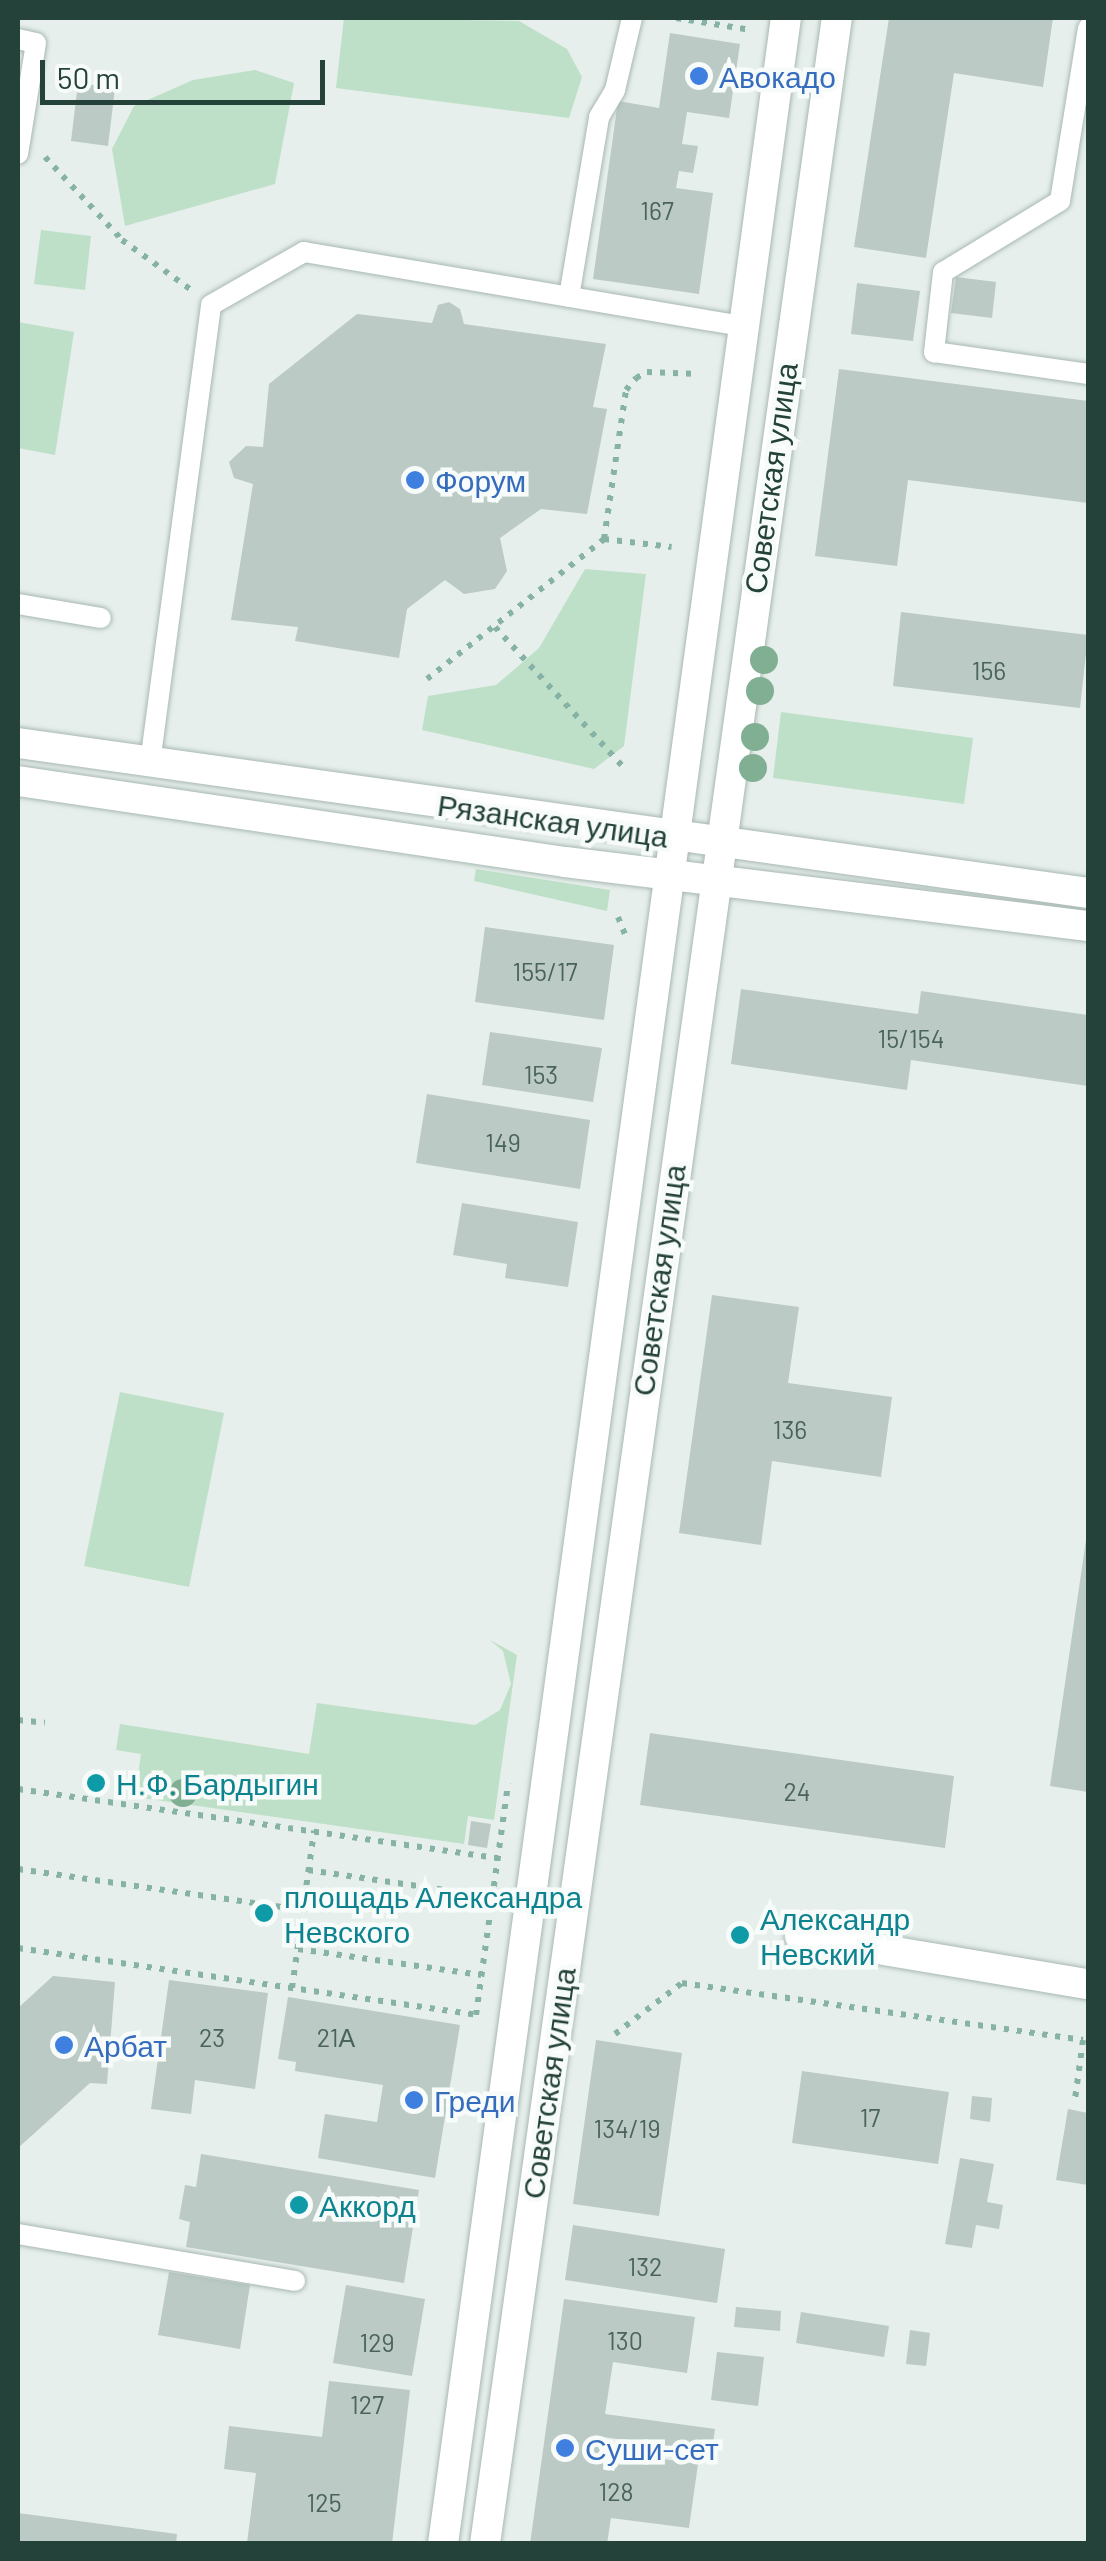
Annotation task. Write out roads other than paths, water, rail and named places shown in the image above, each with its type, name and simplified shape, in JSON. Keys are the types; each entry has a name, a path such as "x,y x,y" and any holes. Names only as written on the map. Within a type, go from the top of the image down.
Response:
{"main road":[{"name":"Советская улица","path":"444,2544 786,18"},
{"name":"Советская улица","path":"485,2544 713,879 837,18"},
{"name":"Рязанская улица","path":"18,743 1088,892"},
{"name":"Рязанская улица","path":"18,781 668,876 1088,926"},
{"path":"800,1936 1088,1984"}],"lane":[{"path":"569,297 599,117 615,90 632,18"},
{"path":"1088,28 1060,202 943,272 934,352 1088,374"},
{"path":"18,40 36,42 18,154"},
{"path":"150,763 212,305 304,252 743,326"},
{"path":"18,604 101,618"},
{"path":"18,2234 295,2281"}],"place":[{"name":"Авокадо","path":"699,76"},
{"name":"Форум","path":"415,480"},
{"name":"Н.Ф. Бардыгин","path":"96,1783"},
{"name":"площадь Александра Невского","path":"264,1913"},
{"name":"Александр Невский","path":"740,1935"},
{"name":"Арбат","path":"64,2045"},
{"name":"Греди","path":"414,2100"},
{"name":"Аккорд","path":"299,2205"},
{"name":"Суши-сет","path":"565,2448"}]}
